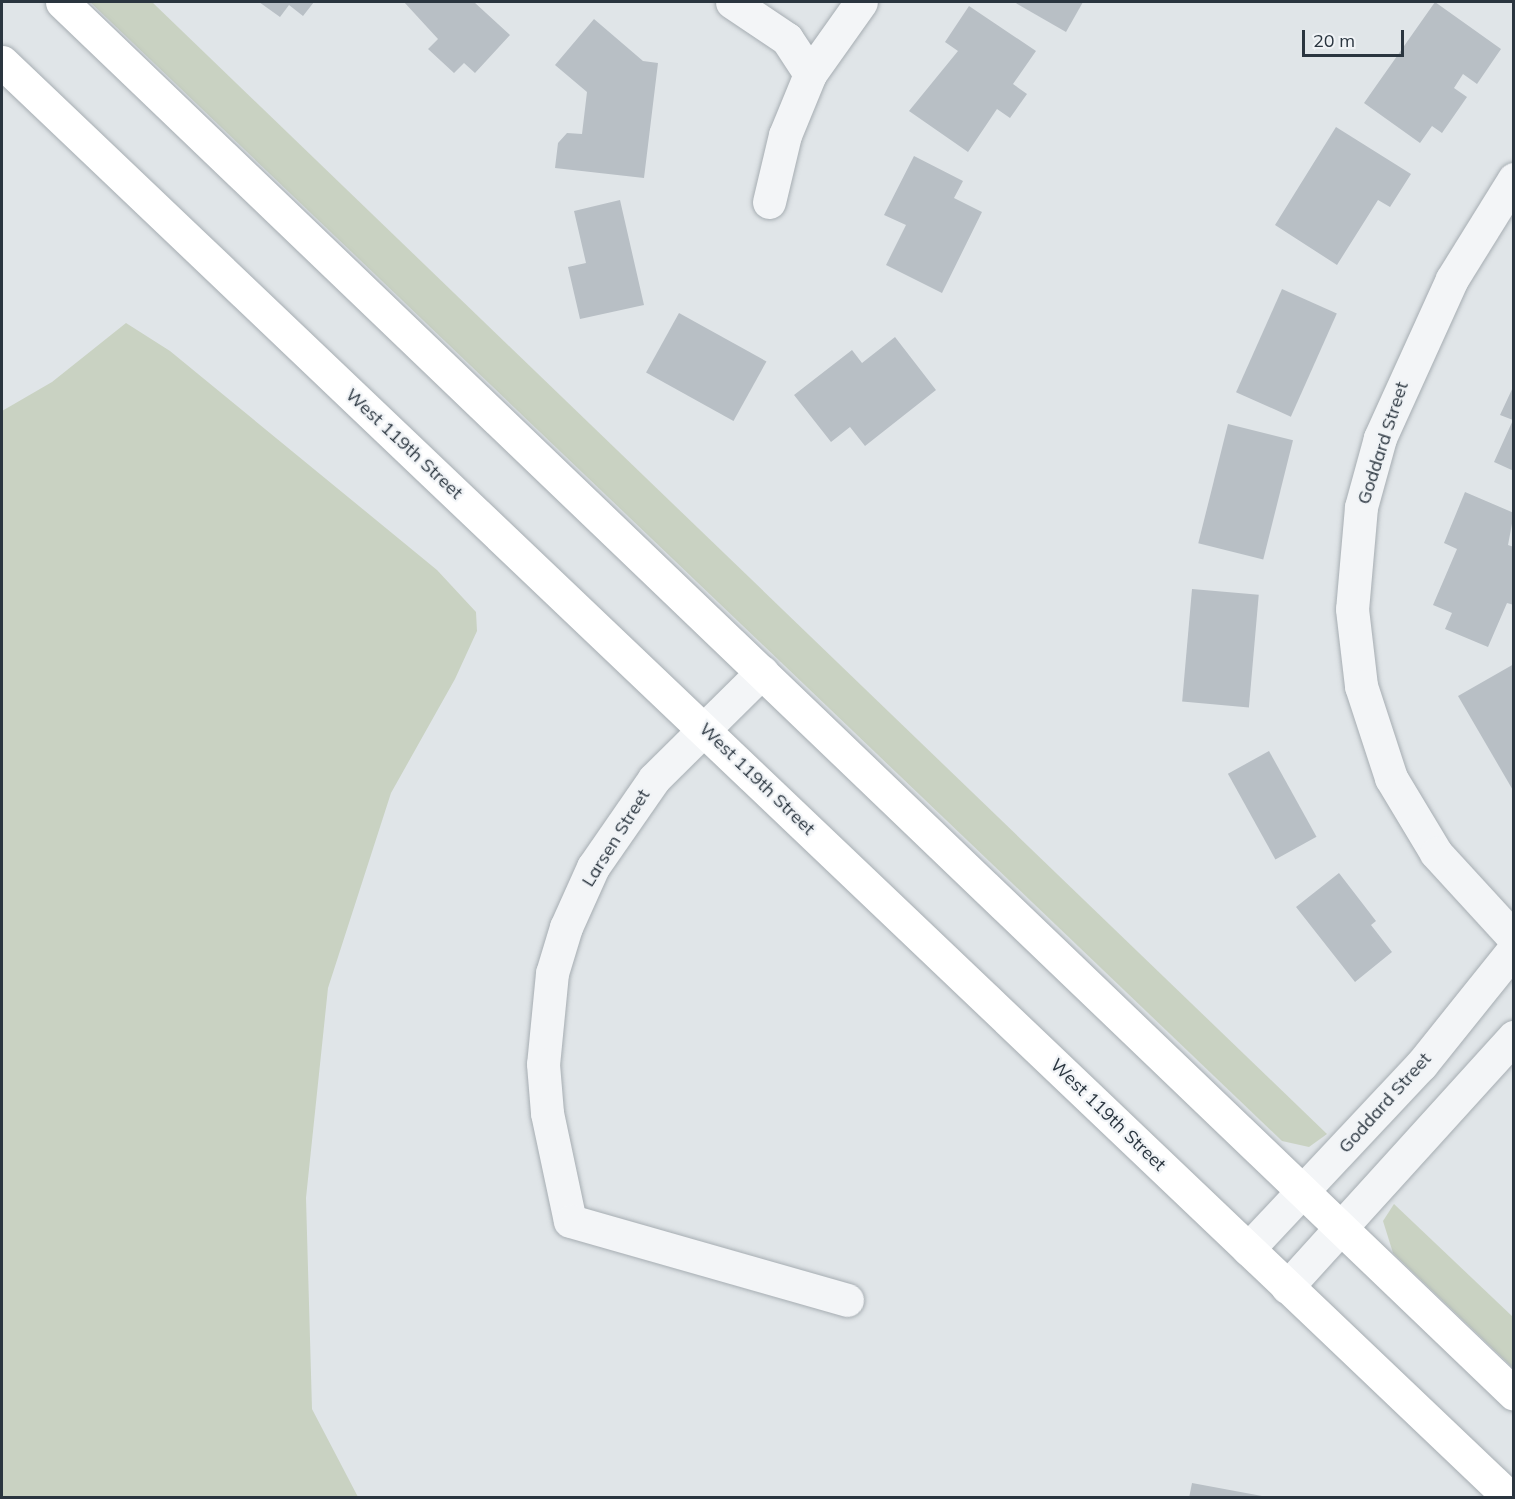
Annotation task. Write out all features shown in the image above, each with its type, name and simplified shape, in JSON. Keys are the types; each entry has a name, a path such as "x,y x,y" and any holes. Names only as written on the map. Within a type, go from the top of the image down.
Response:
{"main road":[{"path":"62,2 1514,1394"},
{"name":"West 119th Street","path":"2,62 1510,1497"}],"street":[{"path":"732,2 788,39 810,75"},
{"path":"769,202 785,135 810,75 861,2"},
{"name":"Goddard Street","path":"1514,179 1452,279 1380,438 1361,507 1352,609 1361,686 1391,778 1436,853 1514,938"},
{"name":"Larsen Street","path":"762,672 654,779 593,867 566,927 552,973 543,1064 570,1221 848,1300"},
{"name":"Goddard Street","path":"1248,1250 1421,1065 1514,949"},
{"path":"1287,1287 1514,1037"}],"green space":[{"path":"90,2 152,2 1327,1134 1309,1147 1282,1141"},
{"path":"126,323 170,351 437,570 476,612 477,631 455,679 391,793 328,988 306,1198 312,1409 358,1497 2,1497 2,411 52,382"},
{"path":"1394,1204 1513,1317 1513,1368 1393,1253 1383,1221"}],"building":[{"path":"259,2 314,2 303,16 289,5 280,17"},
{"path":"404,2 474,2 510,35 475,73 464,63 454,73 428,49 438,39"},
{"path":"1014,2 1083,2 1066,32"},
{"path":"1435,2 1501,49 1477,84 1463,74 1454,88 1467,97 1442,133 1432,126 1420,143 1364,103"},
{"path":"969,6 1036,51 1013,84 1027,94 1010,118 997,109 968,152 909,111 958,51 945,42"},
{"path":"594,19 643,61 658,63 644,178 555,168 558,143 567,133 582,134 587,92 555,65"},
{"path":"1336,127 1411,174 1390,207 1378,200 1337,265 1275,225"},
{"path":"914,156 963,181 954,198 982,212 942,293 886,265 906,225 884,215"},
{"path":"620,200 644,305 580,319 568,267 586,263 574,211"},
{"path":"1282,289 1337,313 1291,417 1236,392"},
{"path":"679,313 766,361 733,421 646,372"},
{"path":"895,337 936,390 865,446 850,427 831,442 794,395 852,350 862,363"},
{"path":"1514,385 1514,471 1494,462 1513,420 1500,415"},
{"path":"1228,424 1293,440 1263,560 1198,543"},
{"path":"1465,492 1514,513 1508,545 1514,547 1514,605 1507,603 1488,647 1445,629 1452,613 1433,605 1457,549 1444,543"},
{"path":"1192,589 1259,595 1249,707 1182,702"},
{"path":"1514,664 1514,792 1458,696"},
{"path":"1269,751 1317,837 1275,859 1228,774"},
{"path":"1339,873 1376,921 1371,925 1392,952 1355,982 1296,907"},
{"path":"1192,1483 1262,1496 1262,1498 1189,1498"}]}
